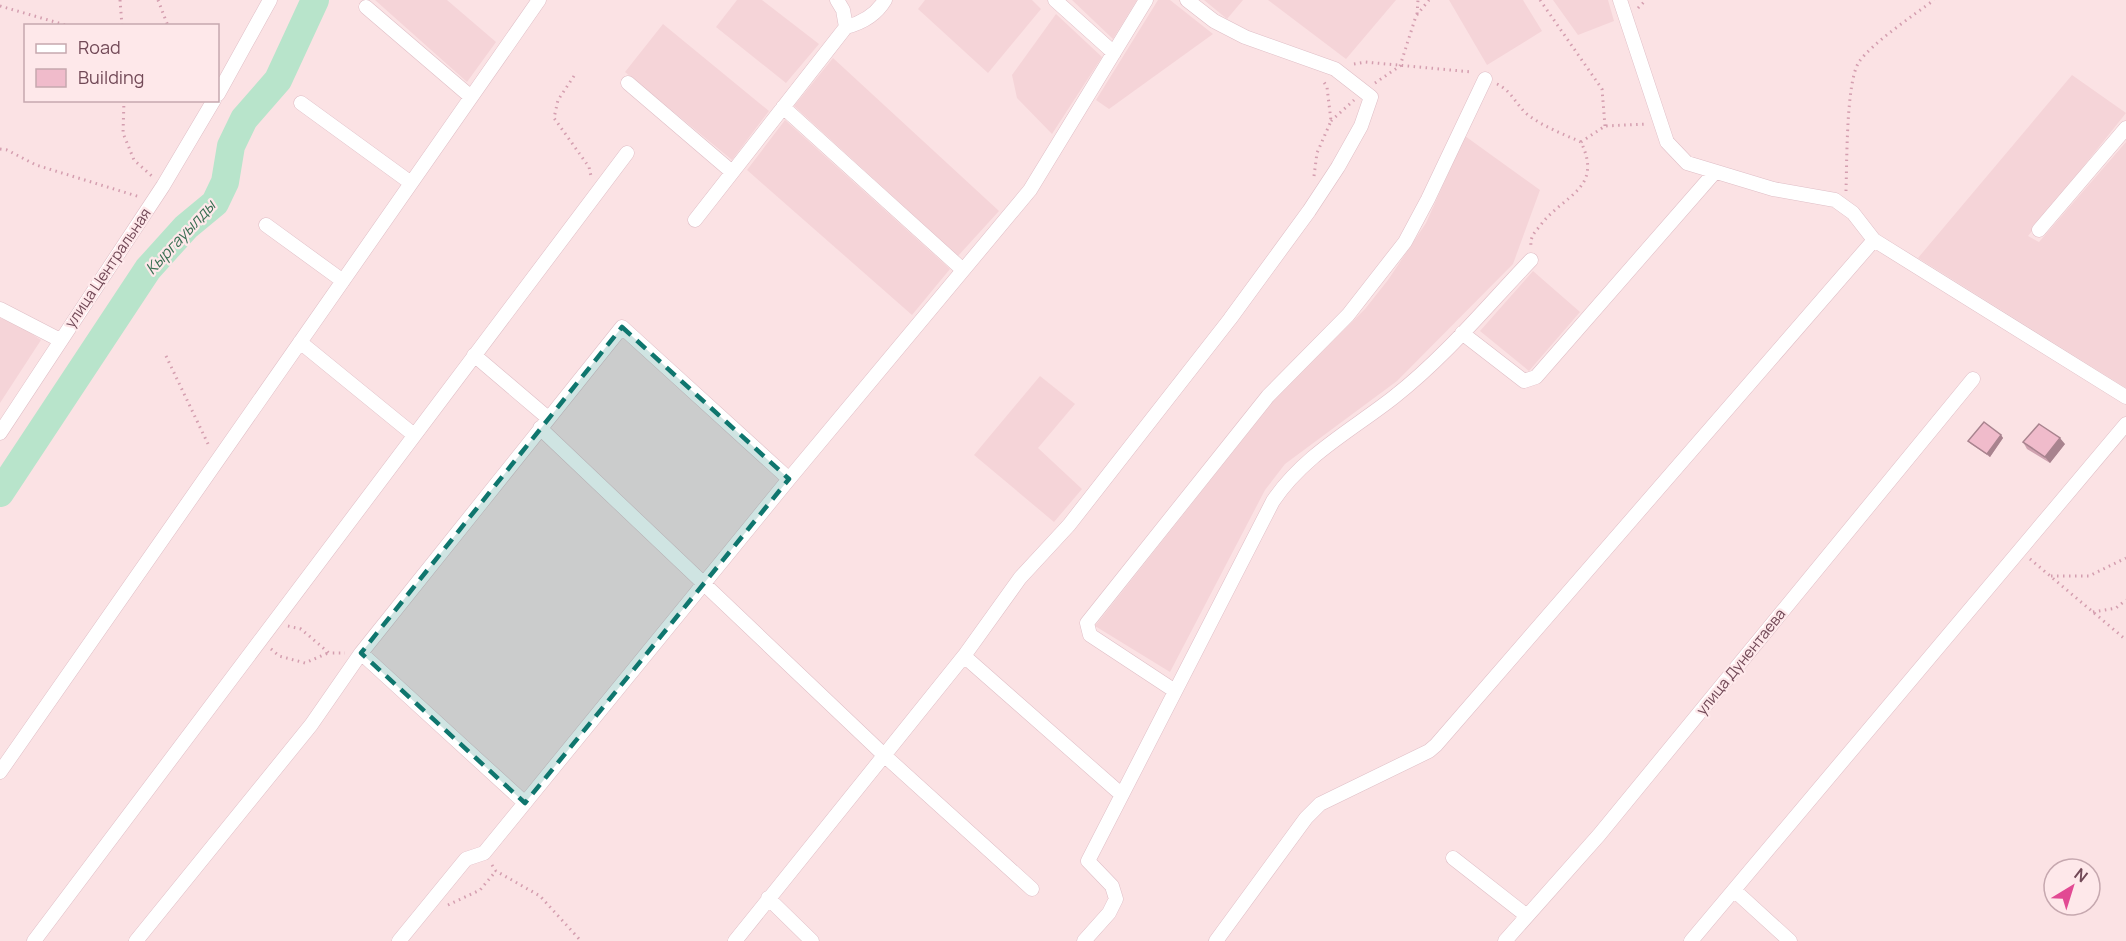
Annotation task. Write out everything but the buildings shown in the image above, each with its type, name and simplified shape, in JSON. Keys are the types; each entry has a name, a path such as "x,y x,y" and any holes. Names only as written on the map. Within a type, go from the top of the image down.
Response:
{"street":[{"path":"219,92 270,0"},
{"path":"0,772 538,0"},
{"path":"837,0 843,10 846,27"},
{"path":"695,220 846,27 861,24 880,8 885,0"},
{"path":"1055,0 1114,52"},
{"path":"399,941 466,859 484,854 789,479 1030,190 1146,0"},
{"path":"735,941 964,656 1020,579 1069,525 1230,319 1309,211 1361,126 1371,96 1335,69 1245,37 1214,21 1187,0"},
{"path":"1620,0 1667,142 1688,163 1773,189 1835,200 1854,213 1874,240 2126,397"},
{"path":"366,7 471,97"},
{"path":"1175,691 1090,635 1086,623 1268,396 1348,315 1406,242 1485,79"},
{"path":"628,83 732,172"},
{"name":"улица Центральная","path":"0,433 163,186 213,102"},
{"path":"301,103 411,183"},
{"path":"783,107 963,270"},
{"path":"2038,230 2126,128"},
{"path":"34,941 627,153"},
{"path":"1462,333 1524,381 1536,377 1715,172"},
{"path":"267,225 343,281"},
{"path":"1216,941 1306,818 1320,804 1429,751 1436,745 1874,240"},
{"path":"1084,941 1109,913 1116,899 1112,886 1088,861 1273,501 1285,483 1309,459 1395,396 1462,333 1531,260"},
{"path":"0,309 60,340"},
{"path":"136,941 311,725 362,653 622,327 789,479"},
{"path":"300,342 414,435"},
{"path":"474,356 544,423 704,585 885,756 1032,889"},
{"name":"улица Дунентаева","path":"1505,941 1599,835 1973,379"},
{"path":"1691,941 2126,424"},
{"path":"362,653 525,802"},
{"path":"964,656 1122,795"},
{"path":"1453,858 1527,916"},
{"path":"1734,890 1790,941"},
{"path":"768,898 812,941"}],"path":[{"path":"120,0 122,24"},
{"path":"158,0 167,24"},
{"path":"1400,66 1416,16 1418,0"},
{"path":"1416,16 1429,0"},
{"path":"1540,0 1602,89 1605,126"},
{"path":"1845,207 1851,82 1858,63 1934,0"},
{"path":"0,6 62,24"},
{"path":"1310,59 1327,87 1331,121 1317,153 1314,176"},
{"path":"1335,69 1365,62 1470,71 1507,89 1527,114 1581,142 1588,156 1587,176 1575,195 1548,214 1530,238 1531,260"},
{"path":"574,76 558,100 554,118 589,167 595,195"},
{"path":"124,102 123,133 134,160 163,186"},
{"path":"1581,142 1605,126 1661,123"},
{"path":"0,149 7,150 36,165 153,201"},
{"path":"166,356 217,462"},
{"path":"2020,550 2125,639"},
{"path":"2050,576 2089,576 2126,558"},
{"path":"2093,612 2116,608 2126,600"},
{"path":"274,622 301,629 329,653"},
{"path":"260,641 279,656 305,663 329,653 362,653"},
{"path":"484,854 496,871 540,896 581,941"},
{"path":"428,905 450,905 480,890 496,871"}],"highlighted area":[{"path":"622,327 789,479 525,803 361,653"}],"shaded area":[{"path":"375,0 447,0 496,42 467,82"},
{"path":"737,0 762,0 819,44 786,83 716,27"},
{"path":"925,0 1032,0 1041,9 988,73 918,9"},
{"path":"1072,0 1137,0 1113,39"},
{"path":"1158,0 1170,0 1213,34 1109,109 1096,100"},
{"path":"1204,0 1243,0 1227,19"},
{"path":"1268,0 1396,0 1346,59"},
{"path":"1449,0 1523,0 1542,31 1487,65"},
{"path":"1553,0 1608,0 1614,21 1578,35"},
{"path":"1056,14 1102,57 1052,134 1017,98 1012,75"},
{"path":"663,24 769,111 732,160 625,72"},
{"path":"833,58 999,211 958,256 794,106"},
{"path":"2072,75 2126,113 2028,236 2039,242 2126,142 2126,388 1918,258"},
{"path":"785,120 950,269 912,315 747,170"},
{"path":"1465,136 1540,190 1513,264 1397,381 1285,464 1265,490 1170,672 1095,626 1273,401 1365,309 1388,280 1426,223"},
{"path":"1533,271 1580,312 1529,371 1480,331"},
{"path":"0,318 17,324 41,340 0,403"},
{"path":"1040,376 1075,404 1038,448 1082,489 1054,522 974,455"}],"waterway":[{"name":"Кыргауылды","path":"0,493 148,269 186,227 215,203 225,182 231,146 244,119 278,80 315,0"}]}
